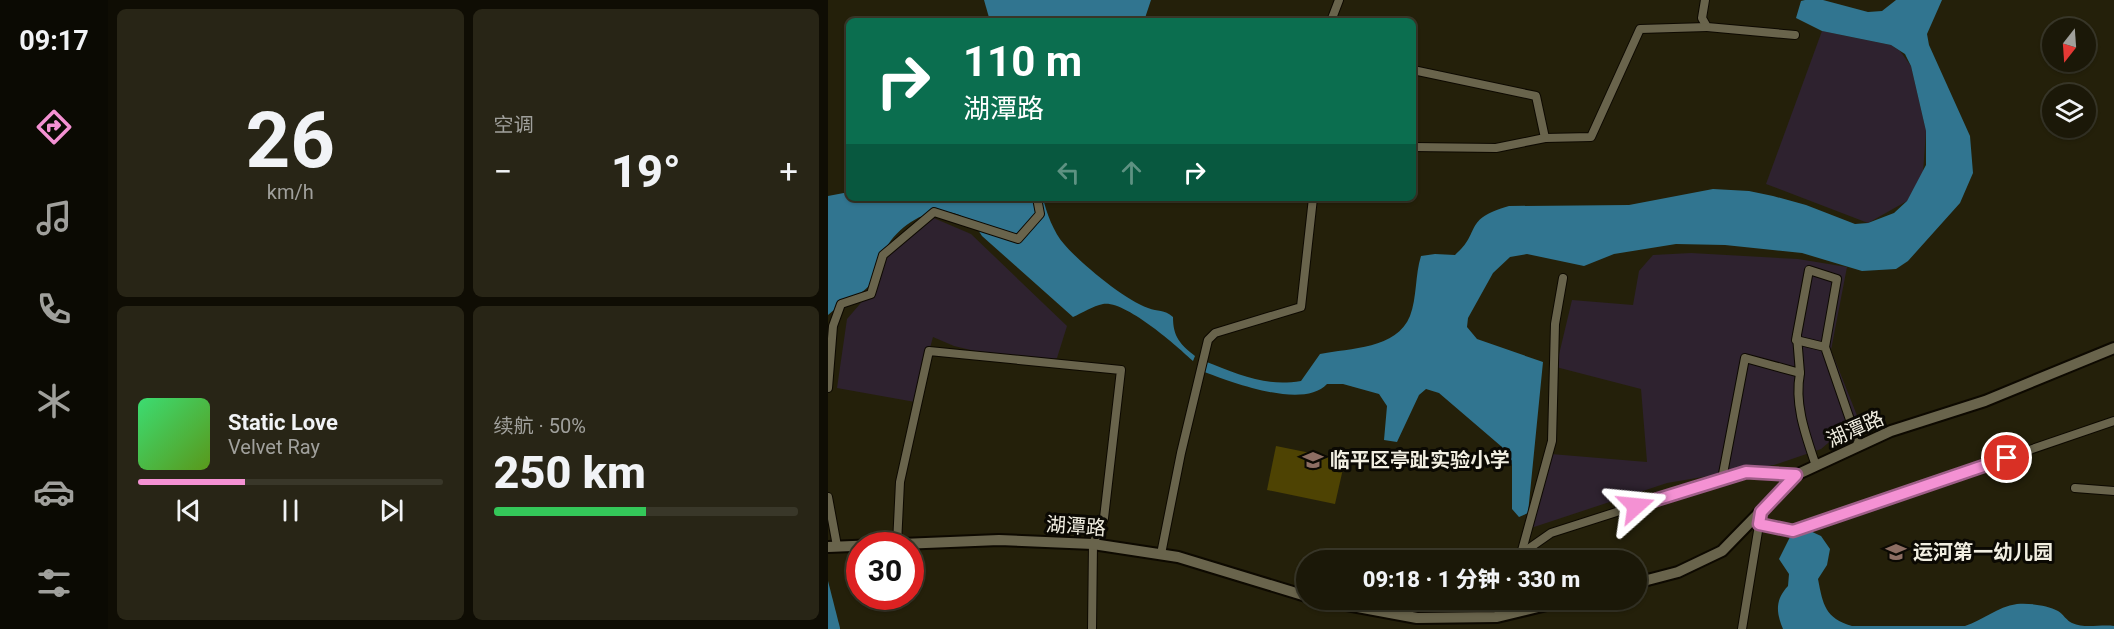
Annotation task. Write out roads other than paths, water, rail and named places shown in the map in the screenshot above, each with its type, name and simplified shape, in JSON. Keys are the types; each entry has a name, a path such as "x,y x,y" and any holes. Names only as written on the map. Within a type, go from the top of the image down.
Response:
{"street":[{"path":"1332,18 1339,0"},
{"path":"1705,0 1702,18 1707,27"},
{"path":"1416,147 1496,148 1545,138 1591,137 1640,30 1707,27 1795,35"},
{"path":"1416,71 1536,96 1545,138"},
{"path":"828,388 833,326 841,304 871,294 884,255 934,212 1018,239 1040,214 1038,201"},
{"path":"1161,554 1181,453 1208,340 1215,333 1301,307 1312,201"},
{"path":"1816,466 1803,425 1797,390 1800,373 1797,337 1809,270 1837,279 1825,347 1859,446"},
{"path":"1522,550 1552,441 1555,324 1563,278"},
{"path":"1797,337 1825,347"},
{"name":"湖潭路","path":"1647,580 1678,572 1722,551 1796,475 1891,431 1984,401 2114,348"},
{"path":"898,532 900,482 929,351 1121,370 1104,518 1093,544 1092,629"},
{"path":"1722,479 1745,358 1800,373"},
{"path":"1759,524 1793,531 2114,421"},
{"path":"1530,550 1551,533 1746,472 1796,475"},
{"path":"2075,488 2114,491"},
{"path":"828,497 832,546"},
{"path":"1742,629 1761,512"},
{"name":"湖潭路","path":"924,543 999,540 1093,544 1178,556 1296,593"},
{"path":"1374,610 1417,618 1497,617 1526,610"},
{"path":"1497,617 1500,610"}],"water":[{"path":"984,0 1151,0 1145,18 989,18"},
{"path":"1823,0 1868,12 1882,11 1896,0 1942,0 1927,34 1929,45 1970,136 1973,173 1960,203 1908,261 1896,269 1862,271 1802,253 1725,245 1676,244 1614,254 1584,266 1527,254 1510,257 1493,273 1468,318 1467,327 1477,339 1543,362 1528,513 1519,517 1512,509 1512,465 1502,447 1439,393 1426,389 1419,395 1397,442 1384,440 1387,406 1379,394 1343,384 1327,384 1316,391 1285,394 1248,387 1202,371 1204,361 1263,381 1301,381 1320,354 1384,341 1404,327 1410,316 1421,256 1455,255 1463,247 1478,221 1494,211 1509,206 1629,205 1713,189 1749,191 1773,196 1806,205 1855,224 1868,223 1894,213 1907,201 1926,165 1926,131 1911,66 1905,54 1891,45 1822,31 1796,18 1801,1"},
{"path":"846,193 846,201 1044,201 1057,234 1071,252 1127,297 1138,304 1173,317 1176,335 1181,344 1195,356 1193,361 1150,325 1124,309 1103,304 1073,317 982,236 972,223 960,215 947,212 919,217 906,225 886,248 875,278 869,286 828,315 828,196"},
{"path":"1808,530 1821,536 1830,549 1827,565 1818,579 1824,603 1836,619 1852,626 1965,626 2003,608 2022,604 2054,609 2077,625 2114,626 2114,629 1783,629 1778,606 1788,586 1789,574 1779,559 1793,531"},
{"path":"828,581 840,628 840,629 828,629"}],"place":[{"name":"临平区亭趾实验小学","path":"1313,460"},
{"name":"运河第一幼儿园","path":"1896,552"}]}
